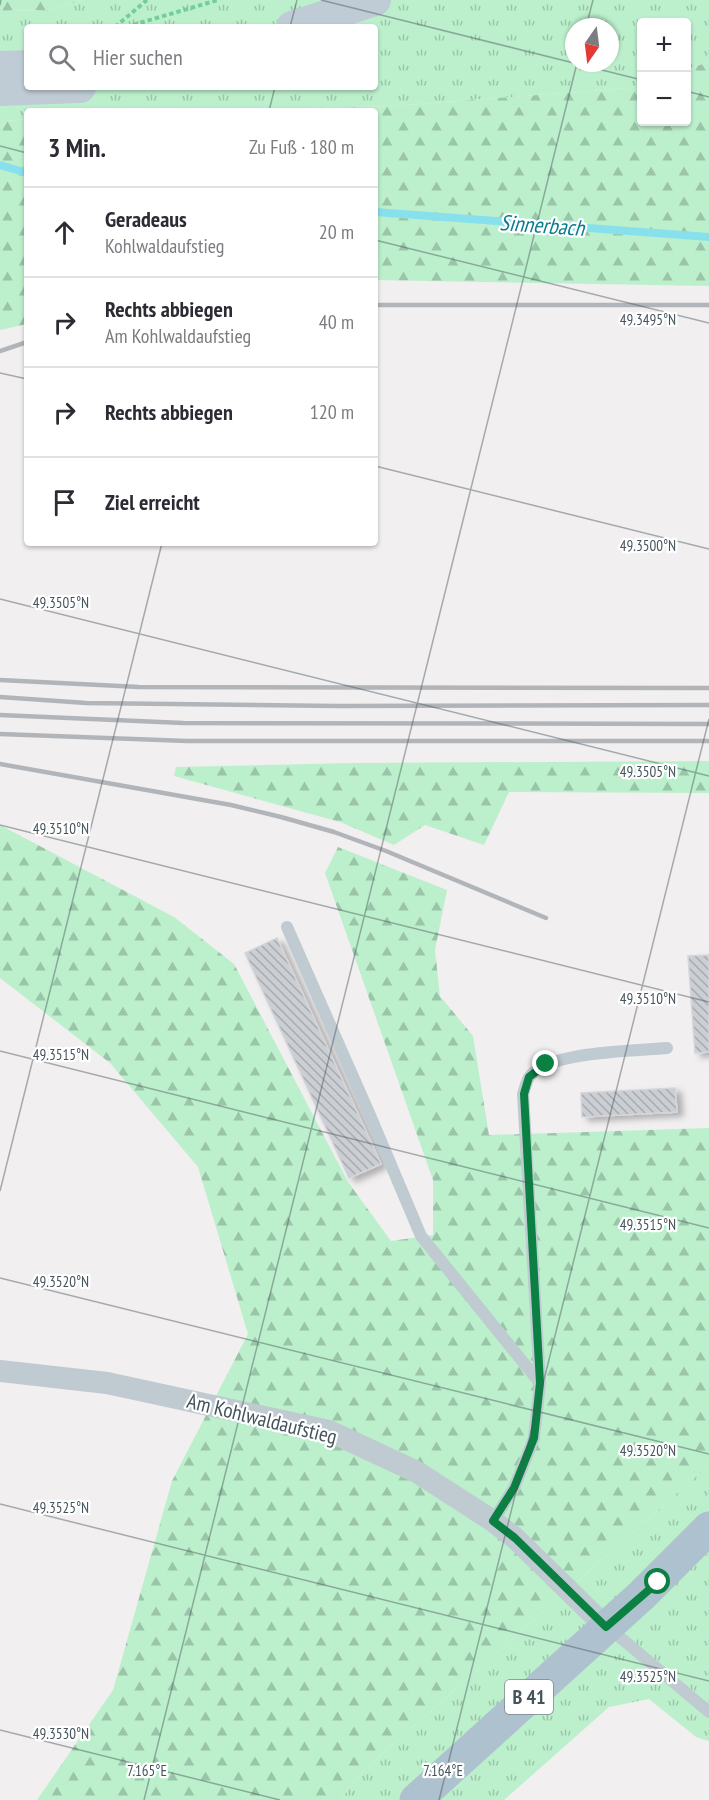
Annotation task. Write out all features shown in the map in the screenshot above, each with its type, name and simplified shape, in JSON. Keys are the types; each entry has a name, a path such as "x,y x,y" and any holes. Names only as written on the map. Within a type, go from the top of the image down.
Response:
{"main road":[{"path":"301,24 375,0"},
{"path":"0,67 24,66"},
{"path":"0,90 24,89"},
{"name":"B 41","path":"642,1595 709,1528"},
{"name":"B 41","path":"416,1800 642,1595 709,1542"}],"street":[{"name":"Am Kohlwaldaufstieg","path":"0,1371 107,1383 329,1431 417,1472 493,1521 515,1538 606,1627"}],"lane":[{"path":"287,927 421,1236 540,1383"},
{"path":"493,1521 514,1488 534,1438 540,1383 524,1094 529,1077 546,1064 583,1055 667,1048"},
{"path":"606,1627 709,1712"}],"path":[{"path":"119,24 147,0"},
{"path":"136,24 218,0"}],"green space":[{"path":"0,0 83,0 49,10 0,11"},
{"path":"83,0 709,0 709,62 691,68 691,18 637,18 637,85 630,88 392,106 24,108 24,119 6,121 0,127 0,11 49,10"},
{"path":"709,62 709,286 378,280 378,108 305,108 392,106 630,88 637,85 637,126 691,126 691,68"},
{"path":"24,119 24,325 0,330 0,127 6,121"},
{"path":"709,761 709,793 509,792 484,845 425,825 394,845 340,822 174,776 176,767 352,763"},
{"path":"0,825 174,917 234,964 348,1182 391,1241 433,1235 433,1180 325,873 338,847 447,890 435,950 440,996 473,1036 489,1135 709,1128 709,1465 363,1771 340,1800 37,1800 113,1690 172,1481 248,1334 198,1167 110,1063 0,978"},
{"path":"709,1465 709,1741 696,1737 649,1699 609,1707 504,1800 340,1800 363,1771"}],"building":[{"path":"277,938 381,1164 349,1178 245,953"},
{"path":"709,955 709,1052 695,1053 688,956"},
{"path":"675,1088 677,1112 582,1117 581,1093"}],"waterway":[{"name":"Sinnerbach","path":"0,165 24,172"},
{"name":"Sinnerbach","path":"378,212 709,237"}],"railway":[{"path":"378,305 709,305"},
{"path":"0,351 24,343"},
{"path":"0,680 139,687 709,688"},
{"path":"0,697 86,703 338,706 709,705"},
{"path":"0,715 183,723 709,724"},
{"path":"0,734 187,741 709,741"},
{"path":"0,764 231,805 281,817 334,832 386,851 546,918"}],"route":[{"path":"546,1064 529,1077 524,1094 540,1383 534,1438 514,1488 493,1521 515,1538 606,1627 658,1582"}]}
